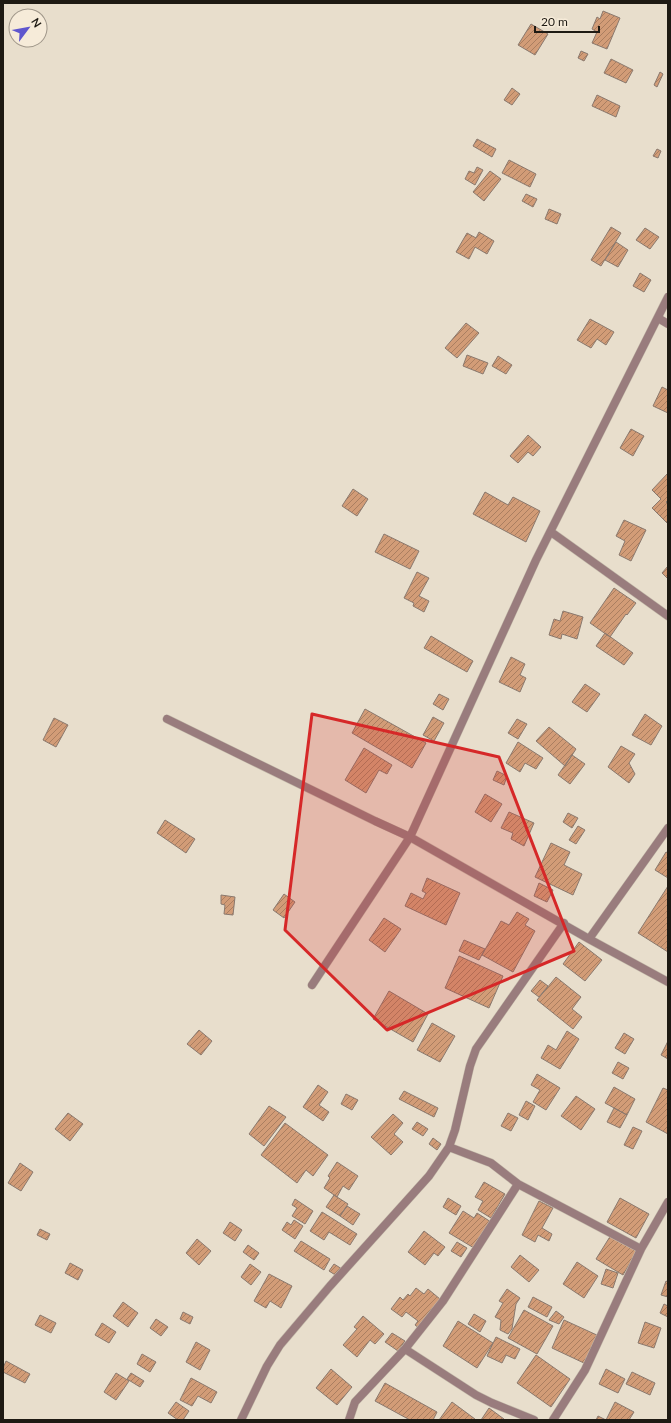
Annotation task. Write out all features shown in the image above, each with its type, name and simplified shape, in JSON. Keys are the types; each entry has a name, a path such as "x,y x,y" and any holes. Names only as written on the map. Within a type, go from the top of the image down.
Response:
{"street":[{"path":"312,985 410,837 536,560 668,297"},
{"path":"658,318 668,324"},
{"path":"551,532 668,616"},
{"path":"167,719 410,837 564,923 589,939 668,982"},
{"path":"589,939 668,828"},
{"path":"241,1420 267,1366 280,1346 330,1286 429,1176 449,1147 455,1130 470,1066 476,1049 564,923"},
{"path":"449,1147 491,1163 518,1184 640,1249"},
{"path":"349,1420 355,1402 405,1349 443,1301 518,1184"},
{"path":"553,1420 585,1370 640,1249 668,1202"},
{"path":"405,1349 476,1395 534,1420"}],"highlighted area":[{"path":"312,714 499,757 574,951 387,1030 285,930"}],"building":[{"path":"603,11 620,18 607,49 592,43 597,32 592,29 597,17 600,19"},
{"path":"531,24 548,34 535,55 518,45"},
{"path":"581,51 588,54 584,61 578,58"},
{"path":"611,59 633,70 626,83 604,73"},
{"path":"660,72 663,74 657,87 654,85"},
{"path":"512,88 520,94 512,105 504,100"},
{"path":"597,95 620,106 616,117 592,106"},
{"path":"477,139 496,149 492,157 473,146"},
{"path":"657,149 661,151 658,158 653,156"},
{"path":"509,160 536,174 530,187 502,173"},
{"path":"477,167 483,170 475,185 465,179 469,171 474,173"},
{"path":"490,171 501,179 484,201 473,192"},
{"path":"526,194 537,199 533,207 522,201"},
{"path":"549,209 561,214 557,224 545,219"},
{"path":"611,227 621,233 601,266 591,260"},
{"path":"645,228 659,237 650,249 636,240"},
{"path":"479,232 494,241 487,254 475,247 469,259 456,252 467,233 476,238"},
{"path":"616,242 628,250 618,267 605,260"},
{"path":"640,273 651,280 644,292 633,286"},
{"path":"590,319 614,332 606,345 597,339 591,348 577,340"},
{"path":"466,323 479,333 457,358 445,348"},
{"path":"467,355 488,363 483,374 463,366"},
{"path":"498,356 512,365 506,374 492,366"},
{"path":"662,387 668,390 668,413 653,406"},
{"path":"631,429 644,436 633,456 620,448"},
{"path":"528,435 541,447 533,456 528,452 518,463 510,456"},
{"path":"668,473 668,500 666,502 668,504 668,524 652,508 661,499 652,490"},
{"path":"353,489 368,499 357,516 342,506"},
{"path":"485,492 508,505 513,497 540,511 526,542 473,514"},
{"path":"624,520 646,530 631,561 619,555 625,541 616,536"},
{"path":"384,534 419,551 410,569 375,552"},
{"path":"668,566 668,579 662,573"},
{"path":"417,572 429,578 419,596 429,601 424,612 413,606 414,603 404,598"},
{"path":"614,588 636,603 627,615 626,614 610,637 590,623"},
{"path":"563,611 583,617 577,639 562,634 561,639 549,635 554,619 560,621"},
{"path":"605,633 633,653 624,665 596,646"},
{"path":"431,636 473,661 467,672 424,648"},
{"path":"511,657 525,664 520,675 526,678 520,692 499,682"},
{"path":"585,684 600,694 587,712 572,702"},
{"path":"439,694 449,699 443,710 433,704"},
{"path":"365,709 426,743 412,768 352,733"},
{"path":"645,714 662,726 651,745 632,735"},
{"path":"433,717 444,723 434,741 423,735"},
{"path":"54,718 68,725 56,747 43,740"},
{"path":"517,719 527,724 518,739 508,733"},
{"path":"549,727 576,749 565,766 536,741"},
{"path":"518,742 543,758 536,769 525,763 520,772 506,763"},
{"path":"621,746 635,754 629,763 635,774 629,783 608,767"},
{"path":"364,748 392,765 387,774 379,770 366,793 345,780"},
{"path":"572,755 585,764 570,784 558,775"},
{"path":"497,771 507,776 504,785 493,780"},
{"path":"485,794 502,804 491,822 475,812"},
{"path":"509,812 534,823 524,846 511,839 513,833 501,828"},
{"path":"568,813 578,818 572,828 563,822"},
{"path":"165,820 195,839 186,853 157,833"},
{"path":"578,826 585,830 576,844 569,840"},
{"path":"551,843 570,852 564,865 582,874 573,895 535,877"},
{"path":"666,852 668,853 668,878 655,870"},
{"path":"427,878 460,893 446,925 405,906 411,893 423,899 426,893 422,891"},
{"path":"539,883 553,890 547,902 534,896"},
{"path":"668,886 668,952 638,933"},
{"path":"284,894 295,902 284,918 273,910"},
{"path":"221,895 235,897 233,915 224,914 225,905 221,904"},
{"path":"517,912 529,919 525,925 535,931 513,972 482,955 501,921 509,925"},
{"path":"384,918 401,929 385,952 369,940"},
{"path":"464,940 485,949 479,960 459,951"},
{"path":"579,942 602,960 585,981 563,964"},
{"path":"459,956 503,976 489,1008 445,988"},
{"path":"556,977 581,997 572,1009 582,1017 573,1029 537,1000"},
{"path":"540,980 548,986 539,997 531,991"},
{"path":"389,991 428,1014 413,1042 373,1019"},
{"path":"432,1023 455,1036 440,1062 417,1050"},
{"path":"199,1030 212,1041 201,1055 187,1044"},
{"path":"567,1031 579,1039 560,1069 541,1058 548,1045 556,1050"},
{"path":"624,1033 634,1039 625,1054 615,1048"},
{"path":"668,1041 668,1059 661,1055"},
{"path":"618,1062 629,1068 623,1079 612,1073"},
{"path":"537,1074 560,1088 546,1110 533,1102 540,1090 531,1085"},
{"path":"318,1085 328,1092 319,1105 329,1112 323,1121 303,1107"},
{"path":"614,1087 635,1099 627,1115 605,1103"},
{"path":"663,1088 668,1090 668,1134 646,1122"},
{"path":"404,1091 438,1108 434,1117 399,1099"},
{"path":"346,1094 358,1100 352,1110 341,1104"},
{"path":"576,1096 595,1109 581,1130 561,1116"},
{"path":"526,1101 535,1106 528,1120 519,1115"},
{"path":"269,1106 286,1117 264,1146 249,1134"},
{"path":"614,1108 627,1115 620,1128 607,1122"},
{"path":"68,1113 83,1124 70,1141 55,1129"},
{"path":"508,1113 518,1118 511,1131 501,1126"},
{"path":"393,1114 403,1123 394,1134 403,1142 391,1155 371,1137"},
{"path":"417,1122 428,1129 423,1136 412,1129"},
{"path":"285,1123 328,1155 313,1176 306,1170 297,1183 261,1155"},
{"path":"633,1127 642,1131 633,1149 624,1145"},
{"path":"433,1138 441,1144 437,1150 429,1144"},
{"path":"337,1162 358,1176 349,1190 343,1186 337,1197 324,1188 330,1178 328,1176"},
{"path":"20,1163 33,1172 21,1191 8,1183"},
{"path":"484,1182 505,1194 491,1218 478,1210 483,1201 475,1197"},
{"path":"334,1195 348,1204 340,1216 326,1207"},
{"path":"448,1198 461,1206 456,1215 443,1207"},
{"path":"620,1198 649,1214 636,1238 607,1222"},
{"path":"295,1199 313,1211 305,1224 292,1216 297,1208 292,1205"},
{"path":"539,1201 553,1208 542,1228 552,1234 549,1241 538,1235 535,1242 522,1235"},
{"path":"347,1206 360,1214 353,1225 340,1216"},
{"path":"463,1211 474,1218 477,1213 491,1222 474,1248 449,1233"},
{"path":"322,1212 357,1234 350,1245 329,1232 324,1240 310,1231"},
{"path":"294,1220 303,1226 295,1239 282,1230 287,1222 291,1225"},
{"path":"230,1222 242,1230 235,1241 223,1233"},
{"path":"40,1229 50,1234 47,1240 37,1235"},
{"path":"424,1231 445,1247 438,1256 434,1253 425,1265 408,1252"},
{"path":"611,1235 637,1251 623,1275 596,1259"},
{"path":"197,1239 211,1251 199,1265 186,1253"},
{"path":"301,1241 330,1259 324,1270 294,1251"},
{"path":"457,1242 467,1248 461,1257 451,1251"},
{"path":"248,1245 259,1253 254,1260 243,1252"},
{"path":"520,1255 539,1270 529,1282 511,1267"},
{"path":"577,1262 598,1276 584,1298 563,1284"},
{"path":"70,1263 83,1270 78,1280 65,1273"},
{"path":"250,1264 261,1272 251,1285 241,1277"},
{"path":"334,1264 342,1269 337,1276 329,1271"},
{"path":"606,1269 618,1273 613,1288 601,1284"},
{"path":"269,1274 292,1286 281,1308 270,1301 266,1308 254,1301"},
{"path":"666,1281 668,1282 668,1297 661,1295"},
{"path":"416,1288 424,1294 428,1289 440,1299 419,1328 415,1325 418,1321 406,1312 402,1317 391,1309 400,1297 403,1300 408,1294 410,1296"},
{"path":"507,1289 520,1298 516,1304 512,1329 508,1334 500,1330 501,1320 495,1317 503,1303 499,1301"},
{"path":"533,1297 552,1307 547,1317 528,1307"},
{"path":"123,1302 138,1313 128,1327 113,1316"},
{"path":"664,1304 668,1306 668,1317 660,1313"},
{"path":"524,1310 553,1326 537,1354 508,1338"},
{"path":"556,1311 564,1317 559,1324 549,1320"},
{"path":"183,1312 193,1317 190,1324 180,1319"},
{"path":"474,1314 486,1321 480,1332 468,1324"},
{"path":"40,1315 56,1323 51,1333 35,1325"},
{"path":"363,1316 384,1334 375,1344 370,1340 357,1357 343,1345 357,1329 354,1327"},
{"path":"156,1319 168,1327 161,1336 150,1328"},
{"path":"564,1320 599,1336 586,1364 552,1348"},
{"path":"458,1321 493,1343 477,1368 443,1346"},
{"path":"645,1322 661,1328 654,1348 638,1343"},
{"path":"102,1323 116,1332 109,1343 95,1335"},
{"path":"392,1333 405,1341 398,1351 385,1342"},
{"path":"496,1337 520,1349 515,1359 506,1355 502,1363 487,1356"},
{"path":"196,1342 210,1350 200,1370 186,1362"},
{"path":"142,1354 156,1362 150,1372 137,1364"},
{"path":"536,1355 570,1379 551,1407 517,1383"},
{"path":"6,1361 30,1374 25,1383 3,1372"},
{"path":"331,1369 352,1387 337,1405 316,1388"},
{"path":"606,1369 625,1379 618,1393 599,1384"},
{"path":"632,1372 655,1383 650,1395 626,1384"},
{"path":"116,1373 129,1381 116,1400 104,1392"},
{"path":"131,1373 144,1381 140,1387 127,1379"},
{"path":"191,1378 217,1392 211,1403 198,1396 192,1406 180,1400"},
{"path":"385,1383 437,1412 433,1420 410,1420 375,1401"},
{"path":"176,1402 189,1411 183,1420 178,1420 168,1413"},
{"path":"452,1402 475,1419 475,1420 439,1420"},
{"path":"615,1402 634,1412 629,1420 606,1420"},
{"path":"489,1408 504,1419 504,1420 481,1420"},
{"path":"598,1416 606,1420 596,1420"}]}
